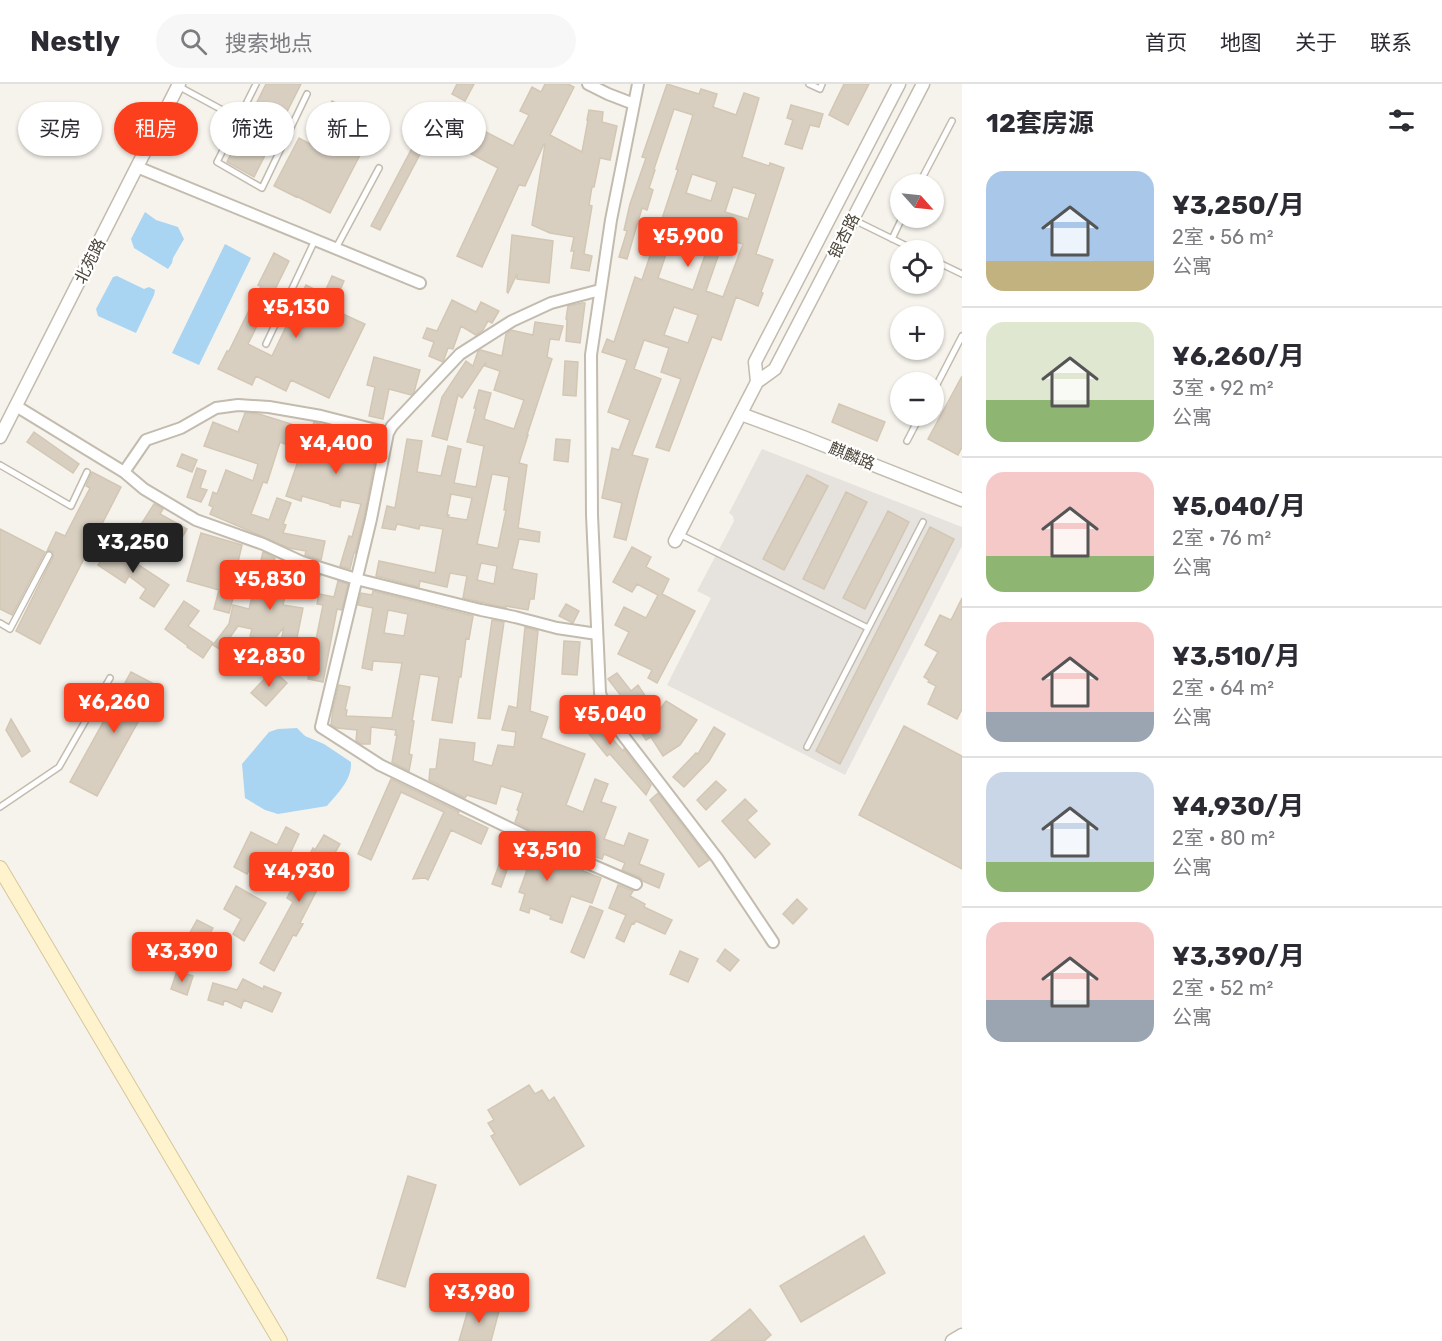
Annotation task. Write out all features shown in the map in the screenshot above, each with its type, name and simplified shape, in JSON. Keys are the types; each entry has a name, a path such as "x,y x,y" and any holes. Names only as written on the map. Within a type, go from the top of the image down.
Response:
{"main road":[{"path":"0,868 280,1341"}],"street":[{"path":"588,84 634,104"},
{"path":"638,84 611,220 591,355 592,515 600,693 607,713 717,858 773,942"},
{"name":"银杏路","path":"757,382 755,362 899,84"},
{"name":"银杏路","path":"677,538 757,382 775,369 922,84"},
{"name":"北苑路","path":"0,437 179,85"},
{"path":"137,167 420,283"},
{"path":"600,290 550,303 512,321 460,354 392,426 388,433 371,519 321,727 380,765 540,842 636,884"},
{"path":"124,472 146,440 181,428 216,408 238,405 269,407 321,416 388,433"},
{"path":"16,406 124,472 144,489 196,520 262,544 302,562 356,579 481,610 515,616 557,628 597,634"},
{"name":"麒麟路","path":"741,414 803,436 962,500"},
{"path":"952,1341 962,1335"}],"lane":[{"path":"247,102 256,84"},
{"path":"809,84 820,89 822,84"},
{"path":"179,85 210,103"},
{"path":"294,121 307,94"},
{"path":"924,174 952,121"},
{"path":"220,156 217,162 262,188 277,156"},
{"path":"336,248 379,168"},
{"path":"853,219 892,239 898,228"},
{"path":"266,344 315,240"},
{"path":"944,265 962,274"},
{"path":"943,372 962,336"},
{"path":"907,441 915,426"},
{"path":"0,465 71,507 87,472"},
{"path":"807,747 923,522"},
{"path":"677,538 868,628"},
{"path":"0,623 10,629 49,555"},
{"path":"0,807 59,767 110,678"}],"shaded area":[{"path":"762,449 962,527 962,546 845,775 667,685 711,598 697,591 734,521 733,516 729,513"}],"water":[{"path":"145,212 156,220 178,227 184,239 168,269 134,248 131,239"},
{"path":"225,244 251,258 199,365 172,353"},
{"path":"117,276 144,289 149,287 155,290 136,333 98,316 96,309 113,277"},
{"path":"297,728 305,736 324,744 351,762 351,769 344,786 327,806 278,814 265,810 245,798 242,764 269,732"}],"building":[{"path":"266,84 301,84 292,102 257,102"},
{"path":"457,84 474,84 465,101 452,94"},
{"path":"545,84 568,84 574,87 550,135 582,152 589,110 603,112 602,122 617,126 610,160 600,158 594,187 592,187 589,205 592,206 584,254 592,256 589,271 571,268 574,237 550,233 532,225 545,144 525,186 519,185 482,267 457,256 498,168 475,156 486,156 486,132 513,146 529,115 520,111 532,87 541,92"},
{"path":"667,84 699,94 701,89 717,94 713,107 736,115 744,93 759,98 742,157 769,166 770,163 784,168 756,254 773,260 758,306 736,297 721,340 712,337 669,451 656,447 681,379 661,372 669,348 644,340 634,369 661,379 632,455 648,459 626,540 614,537 622,503 602,498 612,448 619,450 630,420 608,412 627,360 602,352 607,339 614,342 635,277 642,280 678,170 676,169 693,115 674,109 654,169 649,188 653,190 647,210 642,208 627,259 619,257 627,231 624,230 630,204 646,158 642,157","holes":["692,174 717,182 711,201 686,193","733,187 756,194 748,219 725,212","687,226 712,235 693,290 658,278 672,236 683,240","724,239 743,244 723,297 706,291","674,307 698,315 688,343 664,335"]},
{"path":"844,84 869,84 848,125 829,115"},
{"path":"791,105 823,114 819,127 810,125 802,149 785,144 793,120 787,118"},
{"path":"299,138 306,142 306,156 359,156 330,213 274,186 290,156 294,156 294,148"},
{"path":"230,156 265,156 254,177 227,162"},
{"path":"408,156 419,156 380,230 371,226"},
{"path":"512,235 553,241 549,283 517,279 517,274 507,292"},
{"path":"274,253 289,261 248,344 272,356 306,285 324,294 332,276 344,281 332,309 365,324 329,398 291,380 286,391 256,376 252,385 218,369 261,286 258,285"},
{"path":"452,300 476,312 481,302 499,311 492,323 488,321 483,330 476,335 461,326 453,349 448,348 443,362 429,356 434,342 423,338 427,328 437,331"},
{"path":"585,303 580,343 566,341 568,306"},
{"path":"535,322 563,326 559,340 550,339 547,357 552,359 519,463 527,465 518,528 540,532 539,542 519,539 512,569 537,574 534,599 530,599 528,610 506,606 506,608 463,598 467,576 450,573 447,587 420,581 419,587 376,576 379,561 435,573 443,529 420,525 419,529 397,524 395,530 382,528 387,506 395,508 407,439 422,441 417,472 441,476 448,446 461,449 454,483 476,487 484,446 467,442 479,390 491,393 484,419 514,429 524,400 494,390 500,371 485,366 486,362 462,398 458,395 447,440 432,436 442,397 466,361 473,366 478,351 502,356 506,334 511,330 533,335","holes":["492,474 509,477 504,510 506,510 498,548 477,544","451,494 472,498 467,520 448,517","481,563 497,566 494,584 477,580"]},
{"path":"374,357 420,370 414,392 411,395 389,389 383,419 369,416 375,387 367,385"},
{"path":"565,361 578,362 576,396 563,395"},
{"path":"962,376 962,447 958,455 928,439 935,426 944,426 944,409"},
{"path":"839,404 885,422 877,441 832,422"},
{"path":"245,413 259,414 291,424 285,444 280,442 267,483 263,482 251,514 269,520 277,498 291,503 283,524 286,525 283,533 325,541 321,560 305,555 306,551 289,548 210,514 213,507 209,505 213,492 217,494 226,470 253,481 258,464 204,446 213,422 238,432"},
{"path":"314,422 330,427 328,432 379,440 364,517 350,569 340,566 349,536 352,537 361,504 341,500 340,507 302,496 301,501 286,496 306,438 308,439"},
{"path":"34,432 79,464 73,473 27,442"},
{"path":"556,439 570,440 568,462 554,460"},
{"path":"182,454 197,460 192,472 177,466"},
{"path":"197,468 206,471 200,488 207,490 201,502 187,497"},
{"path":"92,472 121,487 40,644 16,631 53,557 53,552 47,551 56,532 65,536 90,488 86,486"},
{"path":"807,475 828,486 784,570 763,559"},
{"path":"846,492 867,502 824,589 803,579"},
{"path":"154,504 163,509 160,514 187,529 177,546 142,523"},
{"path":"888,511 909,522 865,609 843,598"},
{"path":"930,527 954,539 840,764 816,751"},
{"path":"0,529 45,552 12,615 0,609"},
{"path":"201,533 242,545 235,575 239,576 229,613 214,609 219,590 187,581"},
{"path":"112,543 139,562 137,564 169,585 154,607 140,598 146,589 129,576 125,583 98,565"},
{"path":"632,547 651,557 646,567 669,579 662,594 695,611 657,683 648,678 652,670 618,654 629,632 615,625 624,607 646,618 658,595 637,584 632,592 613,582"},
{"path":"263,552 275,558 273,563 320,575 316,589 288,583 283,605 303,608 293,657 278,655 284,627 264,652 251,650 260,658 250,671 240,663 258,638 250,636 252,629 238,626 221,650 213,645 229,624 233,605 249,609"},
{"path":"338,581 348,584 342,610 337,609 323,682 308,679 323,605 317,604 319,594 334,597"},
{"path":"373,591 473,616 469,639 466,638 452,723 432,720 439,677 420,674 412,721 414,721 409,754 412,755 409,771 392,762 396,730 371,727 370,744 361,744 356,741 357,730 337,728 331,725 339,685 350,687 345,710 347,710 346,716 392,718 402,663 373,661 372,670 362,668 373,608 358,605 361,593 372,595","holes":["388,610 408,614 404,636 384,633"]},
{"path":"962,598 962,709 957,719 928,704 936,686 924,677 938,652 925,645 940,615 951,620"},
{"path":"184,601 199,611 188,626 213,643 203,658 165,629"},
{"path":"566,604 579,611 573,623 559,616"},
{"path":"492,620 504,622 490,719 478,718"},
{"path":"525,627 538,631 530,711 548,717 541,738 585,754 566,805 583,812 595,779 608,784 601,802 616,807 604,839 624,846 629,833 648,840 639,864 664,874 659,888 622,870 625,863 604,854 602,859 589,855 515,822 523,793 501,786 496,804 467,795 465,798 429,780 430,769 436,769 440,739 475,743 473,761 492,766 498,745 514,747 516,732 502,730 509,706 517,708"},
{"path":"564,641 580,642 577,675 562,674"},
{"path":"273,670 287,683 266,706 251,693"},
{"path":"131,672 158,686 97,796 70,782"},
{"path":"617,673 631,691 638,685 646,697 621,715 613,704 622,697 608,679"},
{"path":"581,700 597,717 595,719 608,736 623,751 624,749 651,785 646,795 610,754 607,756 585,729 587,727 571,708"},
{"path":"666,701 697,720 680,745 663,756 651,737 646,740 638,728 658,712"},
{"path":"11,719 30,751 22,757 6,730"},
{"path":"904,726 962,756 962,869 859,815"},
{"path":"714,727 725,734 709,761 684,787 673,777 696,753 698,754"},
{"path":"391,779 488,828 481,844 451,830 428,880 413,879 444,812 401,792 371,860 358,854"},
{"path":"716,781 726,790 706,810 697,800"},
{"path":"658,793 709,860 699,867 650,800"},
{"path":"745,799 757,811 747,820 770,844 755,858 722,821"},
{"path":"286,827 299,834 282,871 256,857 247,874 234,867 251,832 277,845"},
{"path":"324,835 340,844 333,856 325,852 313,875 322,880 300,923 303,924 296,936 293,935 274,971 260,963 293,902 287,898 313,848 315,850"},
{"path":"508,840 523,846 521,851 550,861 552,856 601,878 592,903 571,896 562,923 530,908 529,913 520,910 525,894 519,892 527,870 509,864 501,887 492,884"},
{"path":"618,885 633,891 630,896 645,904 644,907 672,920 665,934 636,921 632,923 624,942 616,938 626,915 609,908"},
{"path":"236,886 266,903 244,941 233,934 241,919 224,909"},
{"path":"797,899 807,909 793,924 783,914"},
{"path":"590,906 603,911 584,958 571,952"},
{"path":"197,920 213,928 195,961 181,953"},
{"path":"725,949 739,960 730,971 717,961"},
{"path":"680,951 698,959 688,982 670,974"},
{"path":"177,971 193,976 187,995 171,989"},
{"path":"243,979 263,989 264,986 281,993 272,1012 244,1000 241,1008 224,1000 223,1005 208,1000 213,983 237,990"},
{"path":"529,1085 535,1094 542,1090 549,1101 554,1097 584,1146 520,1185 491,1136 495,1134 488,1123 494,1120 488,1110"},
{"path":"408,1176 436,1185 405,1287 377,1278"},
{"path":"864,1236 885,1273 801,1322 780,1286"},
{"path":"470,1303 499,1311 491,1341 459,1341"},
{"path":"750,1309 771,1335 764,1341 711,1341"}]}
